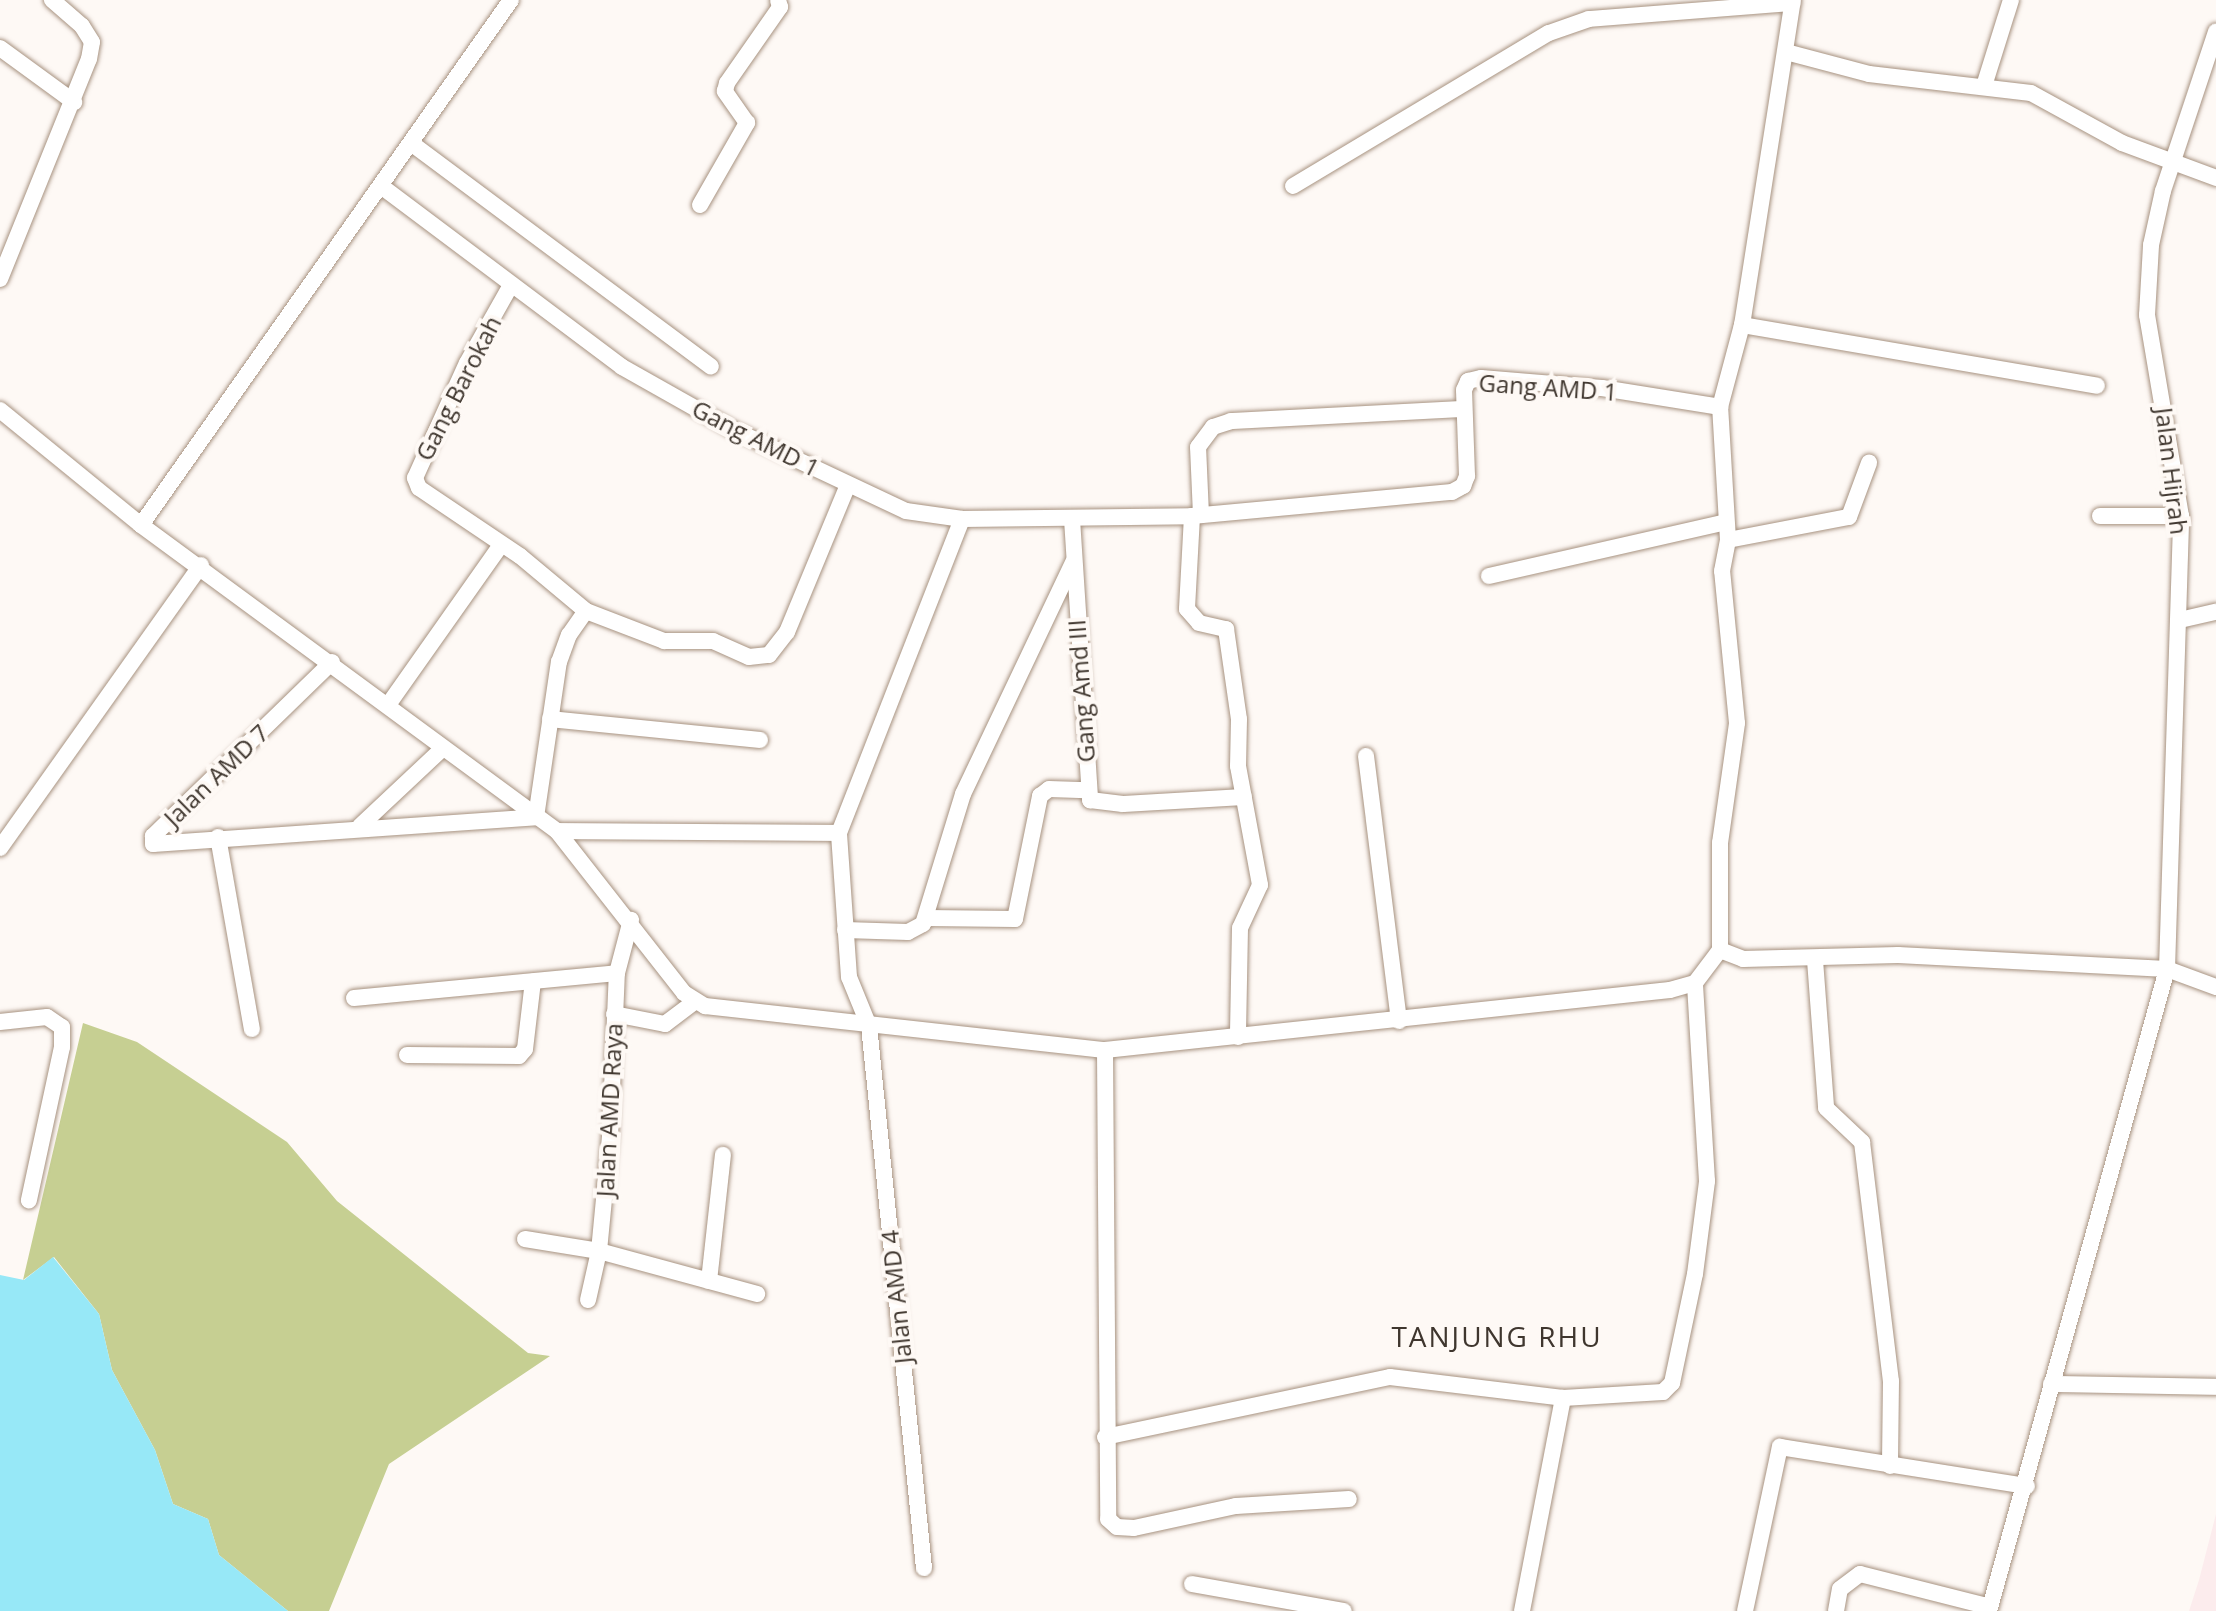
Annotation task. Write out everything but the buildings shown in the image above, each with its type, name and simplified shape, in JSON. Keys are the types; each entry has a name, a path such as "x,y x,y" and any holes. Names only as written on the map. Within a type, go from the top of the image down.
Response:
{"street":[{"path":"0,279 74,102 92,42 82,26 52,0"},
{"path":"141,525 511,0"},
{"path":"700,205 747,123 725,91 727,83 780,7 778,0"},
{"path":"1984,86 2011,0"},
{"path":"1105,1437 1390,1377 1563,1398 1663,1392 1672,1383 1695,1274 1707,1181 1695,983 1720,950 1720,843 1737,723 1722,571 1728,540 1723,523 1720,407 1742,325 1793,2 1589,19 1549,33 1293,186"},
{"name":"Jalan Hijrah","path":"1990,1609 2027,1486 2051,1384 2167,969 2181,516 2147,315 2151,245 2216,32"},
{"path":"0,48 74,102"},
{"path":"1786,52 1869,74 2031,93 2122,143 2176,160 2216,178"},
{"path":"411,143 711,367"},
{"name":"Gang AMD 1","path":"381,186 622,367 734,430 906,511 962,519 1196,516 1452,492 1463,486 1467,476 1463,409 1468,381 1481,378 1602,388 1720,407"},
{"name":"Gang Barokah","path":"511,285 467,363 415,478 419,488 501,545 586,611 664,641 713,641 749,657 769,655 787,632 848,485"},
{"path":"1742,325 2097,386"},
{"path":"1238,1037 1240,928 1260,885 1244,797 1226,629 1199,623 1187,609 1196,516 1198,447 1213,427 1231,421 1463,409"},
{"path":"0,410 141,525 201,565 557,831 695,1001 869,1026 1105,1050 1399,1021 1695,983"},
{"path":"1728,540 1849,517 1869,463"},
{"path":"2100,516 2181,516"},
{"path":"869,1026 852,990 839,833 962,519"},
{"name":"Gang Amd III","path":"926,918 1015,919 1040,796 1049,789 1087,790 1072,519"},
{"path":"1489,576 1723,523"},
{"path":"388,705 501,545"},
{"path":"845,930 908,932 919,928 926,918 958,804 1073,562"},
{"path":"0,848 201,565"},
{"path":"536,817 565,644 586,611"},
{"path":"2180,620 2216,612"},
{"name":"Jalan AMD 7","path":"332,662 152,840 159,845 218,837 360,826 536,817"},
{"path":"550,719 760,740"},
{"path":"360,826 443,748"},
{"path":"1366,756 1399,1021"},
{"path":"1087,790 1090,800 1099,804 1244,797"},
{"path":"557,831 839,833"},
{"name":"Jalan AMD 7","path":"218,837 252,1029"},
{"name":"Jalan AMD Raya","path":"588,1300 599,1251 617,973 631,920"},
{"path":"1720,950 1743,959 1815,960 1898,955 2167,969 2216,987"},
{"path":"1815,960 1826,1108 1862,1142 1891,1381 1890,1466"},
{"path":"354,998 617,973"},
{"path":"407,1055 519,1056 533,981"},
{"path":"614,1014 665,1024 695,1001"},
{"path":"0,1022 47,1017 62,1027 62,1047 29,1200"},
{"name":"Jalan AMD 4","path":"869,1026 924,1568"},
{"path":"1105,1050 1105,1509 1117,1527 1134,1528 1236,1506 1349,1499"},
{"path":"709,1281 723,1155"},
{"path":"525,1239 599,1251 757,1294"},
{"path":"2051,1384 2216,1387"},
{"path":"1522,1611 1563,1398"},
{"path":"1745,1611 1780,1447 2027,1486"},
{"path":"1836,1611 1840,1589 1860,1574 1990,1609"},
{"path":"1192,1584 1344,1611"}],"shaded area":[{"path":"2216,1514 2216,1611 2189,1611 2199,1580"}],"green space":[{"path":"83,1023 137,1042 287,1142 337,1201 528,1353 550,1356 389,1464 329,1611 288,1611 219,1555 208,1519 173,1504 155,1450 112,1370 99,1314 54,1257 23,1280"}],"water":[{"path":"53,1257 99,1314 112,1370 155,1450 173,1504 208,1519 219,1555 288,1611 0,1611 0,1275 24,1280"}],"district":[{"name":"TANJUNG RHU","path":"1497,1336"}]}
